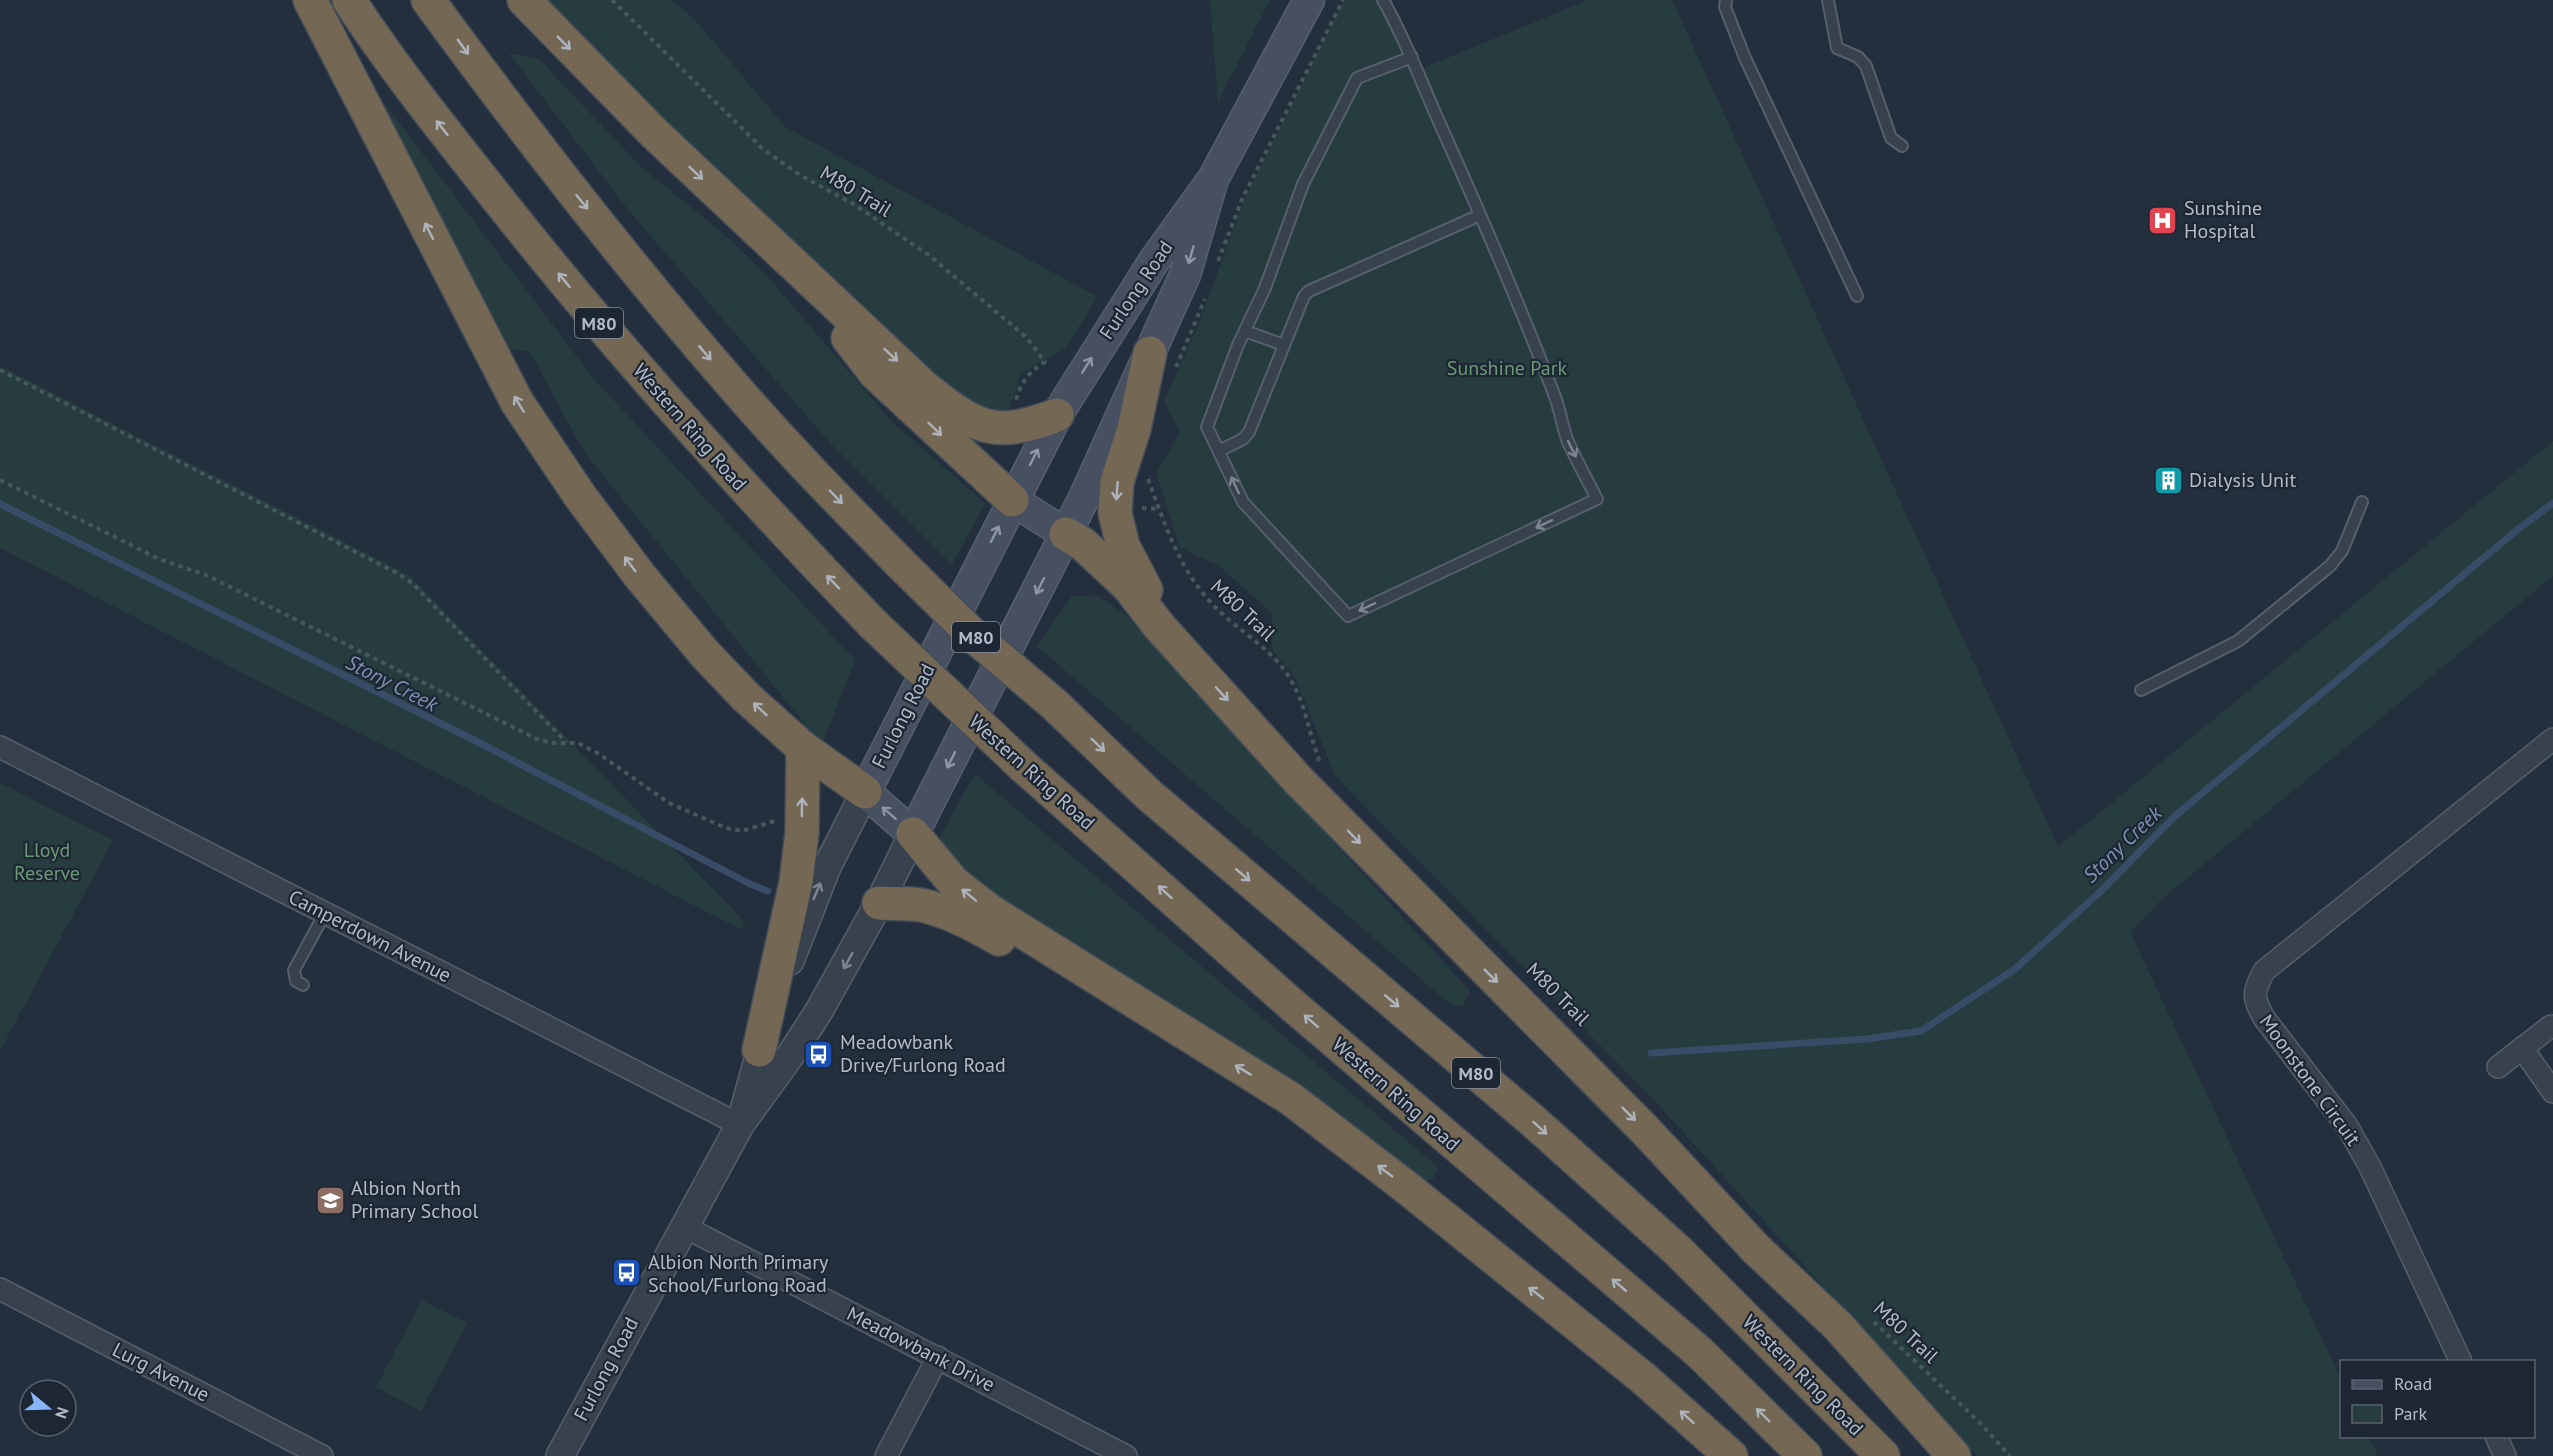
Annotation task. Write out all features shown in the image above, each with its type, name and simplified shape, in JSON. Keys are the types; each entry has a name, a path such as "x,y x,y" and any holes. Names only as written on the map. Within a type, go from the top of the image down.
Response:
{"highway":[{"path":"310,0 517,402 580,496 640,576 705,654 803,748 865,792"},
{"name":"Western Ring Road","path":"349,0 429,112 603,328 753,499 873,624 1023,766 1291,1004 1699,1352 1805,1456"},
{"name":"Western Ring Road","path":"428,0 564,180 651,289 731,384 809,470 901,564 976,638 1055,705 1149,795 1533,1121 1669,1242 1883,1456"},
{"path":"524,0 654,133 923,386 960,415 977,424 1003,429 1034,424 1057,415"},
{"path":"787,258 875,373 1012,500"},
{"path":"1163,361 1134,429 1119,473 1115,513 1123,546 1136,576 1183,650"},
{"path":"1066,534 1083,544 1129,587 1159,626 1299,781 1645,1130 1755,1249 1838,1326 1954,1456"},
{"path":"759,1050 796,882 802,833 803,748"},
{"path":"913,834 954,883 990,911 1291,1100 1406,1187 1643,1378 1731,1456"},
{"path":"879,903 919,905 961,918 1195,1041"}],"main road":[{"name":"Furlong Road","path":"865,792 1057,415 1154,261 1213,179 1309,0"},
{"name":"Furlong Road","path":"913,834 1066,534 1163,361 1213,179"},
{"path":"1012,500 1066,534"},
{"path":"865,792 913,834"}],"street":[{"name":"Moonstone Circuit","path":"2460,1360 2370,1167 2347,1126 2264,1018 2254,1001 2254,991 2264,971 2553,739"},
{"name":"Camperdown Avenue","path":"0,747 740,1125"},
{"name":"Furlong Road","path":"740,1125 759,1050 810,908 827,867 865,792"},
{"name":"Furlong Road","path":"560,1456 683,1226 740,1125 819,1011 879,903 913,834"},
{"path":"2498,1067 2551,1026"},
{"path":"2522,1048 2553,1092"},
{"name":"Meadowbank Drive","path":"683,1226 1126,1456"},
{"name":"Lurg Avenue","path":"0,1288 322,1456"},
{"path":"886,1456 938,1357"},
{"path":"2496,1438 2505,1456"}],"lane":[{"path":"1383,0 1412,57 1480,215 1555,396 1568,440 1597,499 1348,616 1243,502 1208,427 1245,331 1265,288 1303,184 1357,78 1412,57"},
{"path":"1726,0 1725,8 1745,58 1857,296"},
{"path":"1828,0 1838,48 1858,57 1866,66 1891,138 1902,146"},
{"path":"1219,451 1243,439 1249,432 1304,296 1309,291 1480,215"},
{"path":"1245,331 1284,345"},
{"path":"2141,690 2238,641 2330,566 2342,551 2362,502"},
{"path":"303,985 296,981 294,970 325,913"}],"path":[{"name":"M80 Trail","path":"612,0 764,150 800,175 855,205 930,256 1027,338 1045,362 1023,380 1018,391 1015,411"},
{"path":"1215,269 1243,197 1343,0"},
{"path":"1163,361 1208,291"},
{"path":"0,370 397,573 411,583 566,742"},
{"name":"M80 Trail","path":"1147,477 1177,553 1194,584 1217,609 1247,633 1288,675 1301,697 1315,750 1323,770"},
{"path":"0,480 159,559 206,575 539,740 554,743 578,742 669,803 726,828 742,831 782,818"},
{"path":"1153,508 1159,509"},
{"name":"M80 Trail","path":"1872,1320 2010,1456"}],"green space":[{"path":"539,0 672,0 697,22 785,127 1098,297 1065,348 1021,374 1009,410 978,408 952,393 746,200"},
{"path":"1210,0 1270,0 1218,102"},
{"name":"Sunshine Park","path":"1344,0 1374,0 1405,40 1416,71 1588,0 1672,0 2058,847 2553,441 2553,576 2162,899 2130,932 2340,1377 2340,1438 2369,1438 2378,1456 1977,1456 1655,1101 1335,776 1295,677 1272,650 1272,613 1219,566 1180,548 1156,473 1180,432 1164,402 1199,323 1244,200"},
{"path":"509,53 539,59 640,166 717,228 770,279 890,420 985,503 952,565 831,444 629,211"},
{"path":"359,70 593,378 855,660 822,745 584,452 530,352 508,349"},
{"path":"0,366 409,575 744,921 742,930 0,548"},
{"path":"1097,595 1125,614 1470,991 1463,1006 1451,1005 1037,646 1072,596"},
{"path":"975,774 1438,1167 1434,1178 1423,1181 999,902 959,869 939,846 941,834"},
{"name":"Lloyd Reserve","path":"0,783 113,840 0,1051"},
{"path":"422,1300 467,1323 421,1411 376,1387"}],"waterway":[{"name":"Stony Creek","path":"1651,1053 1867,1039 1921,1031 2015,969 2100,892 2175,816 2517,530 2553,503"},
{"name":"Stony Creek","path":"0,504 474,740 750,884 768,891"}],"place":[{"name":"Sunshine Hospital","path":"2163,220"},
{"name":"Dialysis Unit","path":"2168,480"},
{"name":"Meadowbank Drive/Furlong Road","path":"819,1054"},
{"name":"Albion North Primary School","path":"330,1200"},
{"name":"Albion North Primary School/Furlong Road","path":"627,1273"}]}
